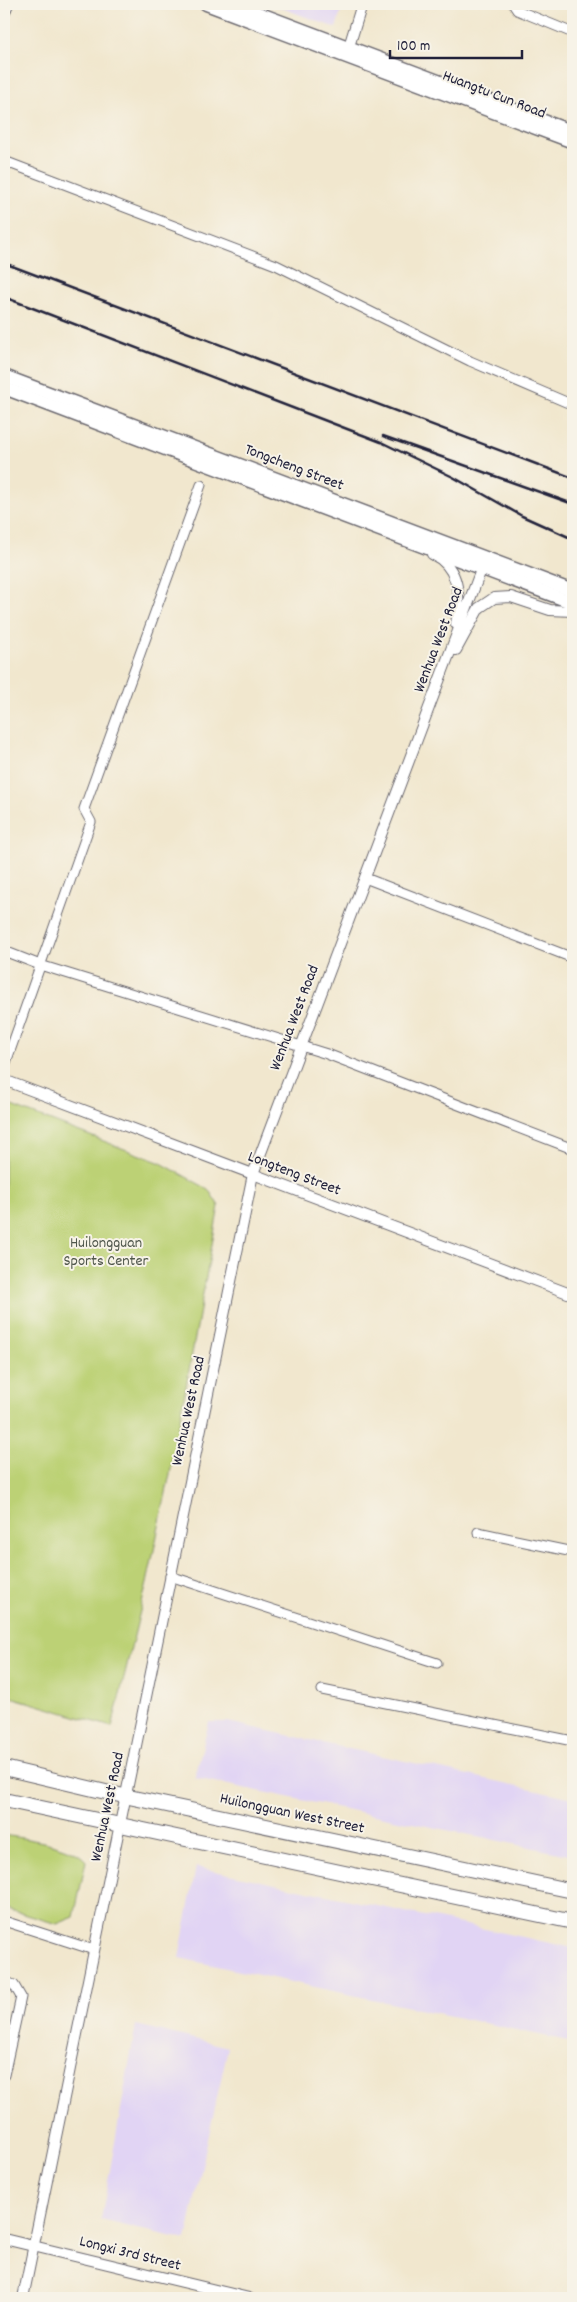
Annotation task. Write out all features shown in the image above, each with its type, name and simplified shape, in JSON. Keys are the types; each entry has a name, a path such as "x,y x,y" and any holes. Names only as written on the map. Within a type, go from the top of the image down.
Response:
{"main road":[{"name":"Huangtu Cun Road","path":"206,4 573,132"},
{"name":"Huangtu Cun Road","path":"234,4 347,52 573,142"},
{"name":"Tongcheng Street","path":"4,376 484,563 573,603"},
{"name":"Tongcheng Street","path":"4,388 349,518 573,591"},
{"name":"Huilongguan West Street","path":"4,1768 125,1797 573,1891"},
{"path":"4,1800 573,1922"}],"street":[{"path":"4,14 8,4"},
{"path":"347,52 362,4"},
{"path":"513,4 517,10 573,33"},
{"path":"4,161 276,265 470,362 573,406"},
{"path":"4,394 59,409"},
{"path":"4,1068 91,822 84,809 201,485"},
{"path":"349,518 385,537 433,555 446,563 456,580 459,597 458,615 451,651"},
{"name":"Wenhua West Road","path":"23,2298 253,1174 484,563"},
{"path":"440,680 475,614 489,600 506,596 550,610 573,611"},
{"path":"364,878 573,958"},
{"path":"4,951 40,965 301,1046 573,1149"},
{"name":"Longteng Street","path":"4,1080 573,1295"},
{"path":"478,1532 573,1552"},
{"path":"170,1576 437,1663"},
{"path":"322,1690 573,1741"},
{"path":"4,1921 94,1950"},
{"path":"4,1981 14,1984 21,1997 4,2070"},
{"name":"Longxi 3rd Street","path":"4,2239 248,2298"}],"shaded area":[{"path":"271,4 343,4 336,28"},
{"path":"209,1722 228,1722 573,1798 573,1856 195,1778"},
{"path":"196,1867 573,1948 573,2042 179,1958"},
{"path":"136,2025 228,2047 186,2240 101,2220"}],"green space":[{"name":"Huilongguan Sports Center","path":"4,1103 161,1163 208,1189 219,1206 171,1469 149,1574 112,1727 4,1695"},
{"path":"4,1835 60,1846 80,1855 86,1861 74,1917 57,1924 4,1908"}],"railway":[{"path":"4,263 573,478"},
{"path":"4,297 381,442 453,477 522,516 573,539"},
{"path":"383,436 573,504"}]}
